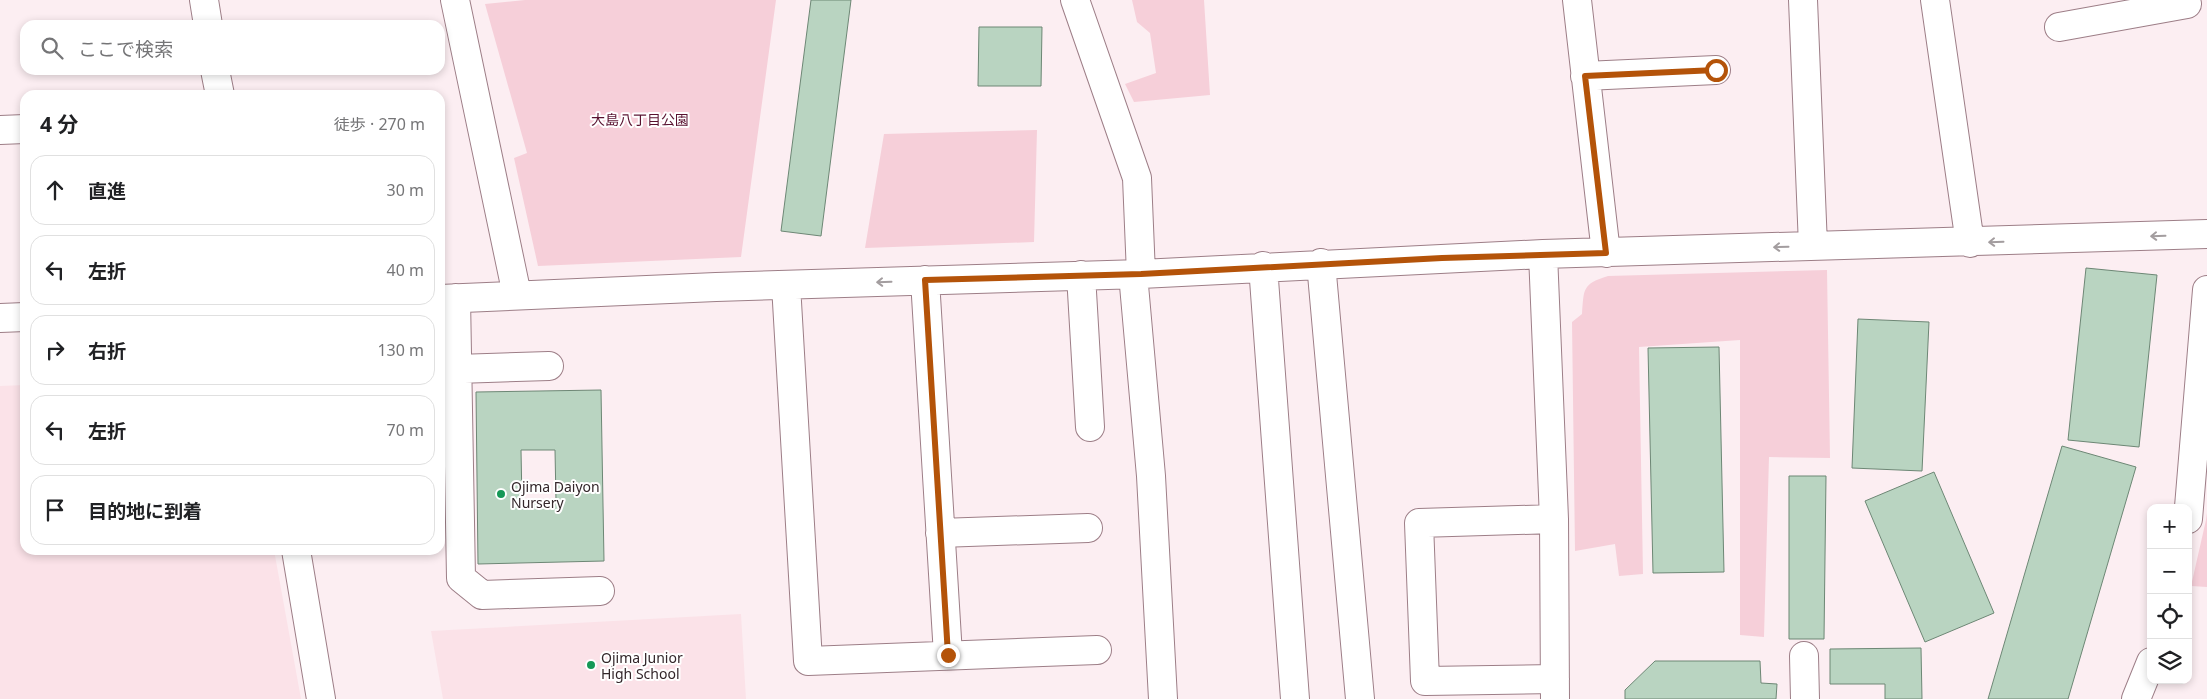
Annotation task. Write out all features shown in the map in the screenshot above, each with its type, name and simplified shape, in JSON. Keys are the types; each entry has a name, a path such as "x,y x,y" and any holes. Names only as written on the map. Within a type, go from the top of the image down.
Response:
{"street":[{"path":"204,0 207,20"},
{"path":"455,0 517,296"},
{"path":"1075,0 1137,178 1137,274 1164,699"},
{"path":"1577,0 1606,253"},
{"path":"1803,0 1813,246"},
{"path":"1936,0 1970,242"},
{"path":"2059,27 2187,4"},
{"path":"1585,76 1716,70"},
{"path":"217,75 219,90"},
{"path":"0,130 20,129"},
{"path":"600,591 482,595 461,578 457,369 448,299 786,285 1137,274 1321,263 1543,254 2207,234"},
{"path":"1543,254 1554,519 1555,689 1425,681 1419,522 1554,519"},
{"path":"1321,263 1360,699"},
{"path":"1263,266 1295,699"},
{"path":"1081,275 1090,427"},
{"path":"925,280 948,655"},
{"path":"786,285 808,661 1097,650"},
{"path":"2189,504 2207,290"},
{"path":"0,318 20,317"},
{"path":"457,369 549,366"},
{"path":"940,533 1088,528"},
{"path":"297,555 321,699"},
{"path":"1804,656 1804,699"},
{"path":"2136,699 2147,672"}],"shaded area":[{"path":"20,385 20,555 275,555 301,699 0,699 0,386"},
{"name":"Ojima Junior High School","path":"741,614 746,699 443,699 431,631"}],"green space":[{"name":"大島八丁目公園","path":"525,0 776,0 741,257 538,266 514,158 527,153 485,4"},
{"path":"1132,0 1204,0 1210,95 1134,102 1125,84 1156,73 1150,33 1137,22"},
{"path":"1037,130 1034,242 865,248 884,134"},
{"path":"1827,270 1830,458 1769,457 1764,637 1740,635 1740,340 1639,347 1643,574 1619,576 1615,544 1575,551 1572,322 1582,314 1584,293 1589,285 1608,276"},
{"path":"2207,513 2207,587 2192,586 2192,582"}],"building":[{"path":"811,0 851,0 821,236 781,231"},
{"path":"979,27 1042,27 1041,86 978,86"},
{"path":"2086,268 2157,275 2139,447 2068,440"},
{"path":"1858,319 1929,322 1922,471 1852,468"},
{"path":"1719,347 1724,572 1653,573 1648,348"},
{"path":"601,390 604,561 478,564 476,392","holes":["521,450 555,450 556,501 522,502"]},
{"path":"2062,446 2136,467 2068,699 1988,699"},
{"path":"1934,472 1994,613 1925,642 1865,501"},
{"path":"1789,476 1826,476 1824,639 1789,639"},
{"path":"1921,648 1922,699 1885,699 1885,684 1830,684 1830,649"},
{"path":"1655,661 1760,661 1761,683 1777,684 1776,699 1625,699 1625,690"}],"place":[{"name":"Ojima Daiyon Nursery","path":"501,494"},
{"name":"Ojima Junior High School","path":"591,665"}],"route":[{"path":"948,655 925,280 1141,274 1263,266 1606,253 1585,76 1716,70"}]}
